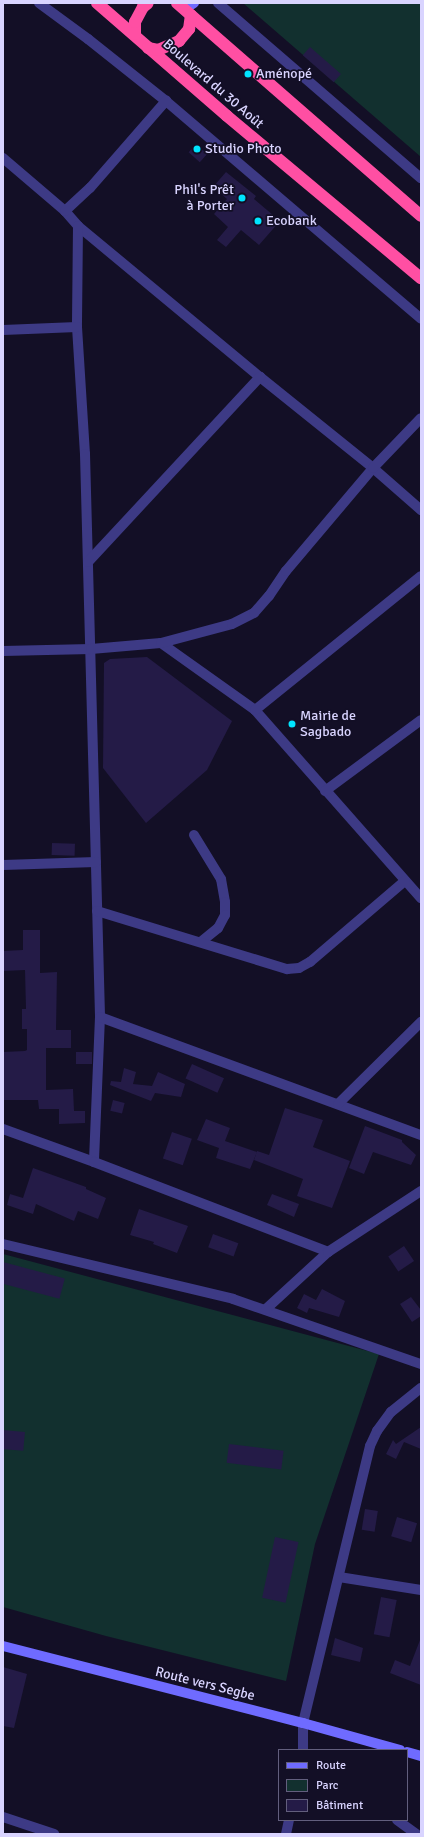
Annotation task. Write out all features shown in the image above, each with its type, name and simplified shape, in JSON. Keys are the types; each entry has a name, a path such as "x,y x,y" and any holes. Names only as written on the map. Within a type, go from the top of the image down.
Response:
{"highway":[{"name":"Boulevard du 30 Août","path":"97,3 227,116 421,278"},
{"path":"134,34 135,22 143,7 148,3"},
{"path":"148,48 158,50 179,41 189,29 187,8"},
{"path":"187,8 421,216"}],"main road":[{"name":"Route vers Segbe","path":"3,1646 303,1723 396,1749"},
{"path":"408,1752 421,1756"}],"street":[{"path":"39,3 88,39 166,101 421,319"},
{"path":"218,3 421,178"},
{"path":"65,211 90,188 166,101"},
{"path":"3,158 65,211 78,226 260,377 373,468 421,510"},
{"path":"78,226 77,327 85,454 100,1017 94,1162"},
{"path":"3,330 77,327"},
{"path":"88,562 260,377"},
{"path":"3,651 91,649 161,643 232,624 254,613 269,596 286,571 373,468 421,418"},
{"path":"255,710 421,576"},
{"path":"161,643 255,710 421,898"},
{"path":"325,791 421,720"},
{"path":"194,835 221,879 225,902 225,915 218,928 201,942"},
{"path":"3,865 96,862"},
{"path":"97,911 287,969 299,968 310,962 405,881"},
{"path":"100,1017 421,1135"},
{"path":"338,1104 421,1022"},
{"path":"3,1129 94,1162 328,1252"},
{"path":"266,1309 328,1252 421,1191"},
{"path":"3,1244 233,1299 266,1309 421,1364"},
{"path":"305,1749 303,1723 370,1446 377,1431 391,1412 421,1388"},
{"path":"339,1577 421,1590"},
{"path":"3,1817 54,1834"},
{"path":"286,1834 289,1821"},
{"path":"398,1821 416,1834"}],"green space":[{"path":"243,3 421,3 421,157"},
{"path":"3,1254 379,1354 315,1544 286,1681 106,1636 3,1607"}],"building":[{"path":"310,47 341,74 334,82 303,55"},
{"path":"196,144 207,154 200,162 189,152"},
{"path":"226,172 256,196 254,199 280,221 259,245 241,230 226,247 217,240 228,227 214,214 227,199 213,187"},
{"path":"147,657 232,721 207,770 146,823 103,768 104,663 110,659"},
{"path":"52,843 75,844 75,856 52,855"},
{"path":"23,930 40,930 40,973 57,972 56,1030 71,1030 71,1048 46,1048 46,1090 73,1089 74,1111 85,1111 85,1123 59,1124 59,1109 39,1109 38,1100 3,1100 3,1052 27,1050 27,1029 22,1029 22,1009 26,1009 25,970 3,971 3,951 23,950"},
{"path":"76,1052 92,1052 92,1064 76,1064"},
{"path":"192,1064 224,1078 217,1093 185,1079"},
{"path":"124,1068 136,1072 133,1084 152,1086 158,1072 185,1084 181,1097 155,1093 151,1101 110,1085 111,1081 121,1082"},
{"path":"113,1100 125,1103 122,1114 110,1111"},
{"path":"285,1108 323,1120 313,1147 350,1161 332,1208 297,1196 303,1179 254,1160 257,1151 269,1155"},
{"path":"206,1119 230,1128 225,1141 257,1152 250,1169 216,1158 219,1148 197,1140"},
{"path":"365,1126 402,1140 402,1142 416,1155 411,1165 373,1152 364,1174 349,1168"},
{"path":"172,1132 192,1139 183,1165 163,1158"},
{"path":"33,1168 86,1187 86,1189 106,1198 98,1219 78,1211 74,1221 36,1204 33,1214 7,1205 10,1194 23,1198"},
{"path":"272,1194 299,1204 294,1217 267,1205"},
{"path":"139,1209 188,1226 177,1253 153,1244 154,1242 130,1235"},
{"path":"213,1234 238,1243 234,1256 208,1247"},
{"path":"404,1246 414,1261 398,1272 388,1257"},
{"path":"3,1262 65,1279 59,1299 3,1284"},
{"path":"322,1289 345,1301 339,1317 309,1308 307,1313 297,1308 304,1294 316,1300"},
{"path":"411,1297 421,1310 421,1316 412,1322 400,1304"},
{"path":"421,1427 421,1449 404,1442 396,1459 386,1454 393,1440 396,1444"},
{"path":"3,1430 25,1432 23,1451 3,1449"},
{"path":"229,1444 284,1451 281,1470 227,1463"},
{"path":"365,1509 378,1511 375,1532 362,1530"},
{"path":"397,1517 417,1523 411,1542 391,1536"},
{"path":"275,1537 298,1542 286,1603 262,1598"},
{"path":"381,1597 397,1600 389,1637 374,1634"},
{"path":"335,1638 363,1648 360,1662 331,1655"},
{"path":"420,1640 421,1685 390,1673 395,1660 410,1666"},
{"path":"3,1667 27,1674 14,1728 3,1726"}],"place":[{"name":"Aménopé","path":"248,74"},
{"name":"Studio Photo","path":"197,149"},
{"name":"Phil's Prêt à Porter","path":"242,198"},
{"name":"Ecobank","path":"258,221"},
{"name":"Mairie de Sagbado","path":"292,724"}]}
